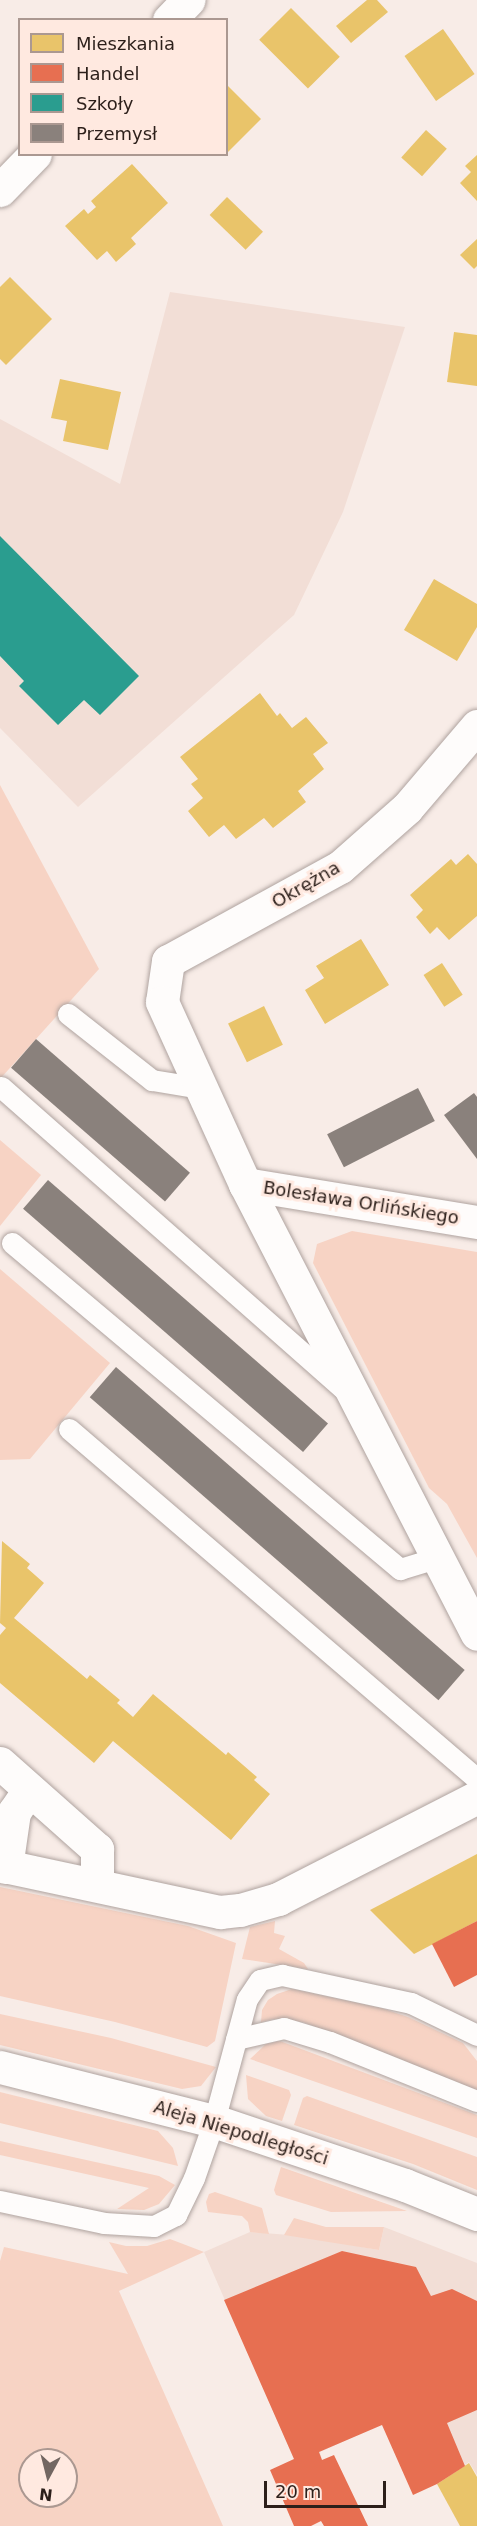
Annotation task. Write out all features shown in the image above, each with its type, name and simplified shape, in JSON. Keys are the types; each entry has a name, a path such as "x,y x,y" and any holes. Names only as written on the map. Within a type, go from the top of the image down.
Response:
{"street":[{"path":"171,18 188,0"},
{"path":"0,190 33,156"},
{"name":"Okrężna","path":"201,1088 162,1002 168,961 340,867 407,808 477,726"},
{"path":"201,1088 245,1184 477,1634"},
{"name":"Bolesława Orlińskiego","path":"245,1184 477,1222"},
{"path":"0,1763 97,1849 97,1885"},
{"path":"29,1790 14,1812 3,1866 220,1911 240,1910 278,1899 477,1797"},
{"name":"Aleja Niepodległości","path":"0,2067 214,2121 405,2185 477,2214"}],"lane":[{"path":"69,1014 152,1080 201,1088"},
{"path":"1,1087 359,1402"},
{"path":"12,1243 400,1569 439,1557"},
{"path":"69,1429 477,1779"},
{"path":"0,2201 104,2223 154,2226 176,2215 194,2178 214,2121 247,1999 260,1980 282,1975 411,2003 477,2035"},
{"path":"236,2038 284,2028 330,2042 477,2101"}],"shaded area":[{"path":"170,292 405,327 343,512 294,615 78,807 0,728 0,419 120,484"},
{"path":"0,785 99,969 0,1079"},
{"path":"0,1140 41,1175 0,1226"},
{"path":"352,1231 477,1252 477,1558 447,1504 429,1488 313,1263 317,1244"},
{"path":"0,1269 110,1363 30,1459 0,1460"},
{"path":"0,1887 188,1926 236,1943 215,2041 207,2047 115,2022 0,1996"},
{"path":"275,1921 274,1933 285,1936 279,1949 304,1963 308,1969 242,1959 250,1927"},
{"path":"292,1989 381,2008 408,2017 463,2043 477,2061 477,2092 303,2022 274,2019 261,2022 262,2010 268,2000"},
{"path":"0,2014 111,2038 216,2067 201,2086 182,2089 0,2045"},
{"path":"280,2041 477,2115 477,2138 250,2059 266,2044"},
{"path":"246,2075 289,2090 291,2095 282,2121 266,2116 248,2099"},
{"path":"0,2092 158,2131 173,2148 178,2166 0,2123"},
{"path":"307,2096 477,2157 477,2190 413,2164 294,2125 303,2098"},
{"path":"0,2141 159,2176 175,2185 159,2204 144,2210 117,2209 149,2188 0,2155"},
{"path":"281,2167 407,2211 331,2212 276,2195 274,2190"},
{"path":"215,2192 262,2208 269,2234 250,2232 248,2222 242,2216 208,2212 206,2202 209,2194"},
{"path":"294,2218 326,2227 384,2227 379,2250 284,2235"},
{"path":"384,2227 477,2263 477,2475 469,2462 437,2484 382,2424 320,2452 322,2460 294,2459 204,2252 250,2232 302,2236 379,2250"},
{"path":"170,2239 204,2252 119,2291 223,2526 0,2526 0,2261 4,2247 128,2274 109,2242 126,2246 147,2246"}],"building: Mieszkania":[{"path":"367,0 377,0 388,12 351,43 336,26"},
{"path":"291,8 340,57 308,89 259,40"},
{"path":"443,29 475,74 436,101 404,56"},
{"path":"228,86 261,119 228,152"},
{"path":"426,130 447,149 422,176 401,157"},
{"path":"477,155 477,201 460,183 471,172 465,166"},
{"path":"132,164 168,203 131,238 136,244 116,262 107,251 97,260 65,226 84,209 88,214 96,207 91,201"},
{"path":"227,197 263,232 246,250 210,215"},
{"path":"477,239 477,266 474,269 460,255"},
{"path":"10,277 52,319 6,365 0,359 0,287"},
{"path":"454,332 477,335 477,386 447,382"},
{"path":"60,379 121,392 108,450 63,441 67,421 51,418"},
{"path":"434,579 477,604 477,627 457,661 404,630"},
{"path":"260,693 277,716 280,713 292,728 306,717 328,743 313,754 324,769 298,791 306,802 273,828 264,818 236,839 224,825 209,837 188,811 203,798 191,784 198,779 180,757"},
{"path":"468,854 477,864 477,916 449,940 437,927 430,934 416,917 423,910 410,895 451,859 456,865"},
{"path":"361,939 389,985 325,1024 305,990 324,978 316,966"},
{"path":"442,963 463,995 444,1007 424,975"},
{"path":"264,1006 283,1045 247,1062 228,1024"},
{"path":"2,1541 30,1564 27,1568 44,1583 14,1618 87,1679 90,1675 120,1700 117,1703 133,1717 153,1694 226,1755 228,1752 257,1777 254,1780 270,1794 231,1840 113,1741 94,1763 0,1683 0,1635 6,1628 0,1623"},
{"path":"477,1854 477,1921 414,1954 370,1910"},
{"path":"469,2463 477,2477 477,2526 460,2526 437,2484"}],"building: Handel":[{"path":"477,1921 477,1975 454,1987 432,1944"},
{"path":"342,2251 416,2267 431,2296 452,2289 477,2301 477,2410 447,2423 465,2466 437,2484 413,2495 382,2425 319,2452 322,2460 334,2455 368,2526 324,2526 321,2521 311,2526 294,2526 270,2470 294,2459 224,2300"}],"building: Szkoły":[{"path":"0,536 139,676 100,715 84,700 58,725 19,686 24,681 0,656"}],"building: Przemysł":[{"path":"36,1039 190,1173 165,1202 11,1068"},
{"path":"418,1088 435,1121 344,1167 327,1134"},
{"path":"474,1093 477,1097 477,1159 444,1115"},
{"path":"48,1180 328,1423 303,1452 23,1209"},
{"path":"116,1367 465,1670 438,1700 90,1397"}]}
